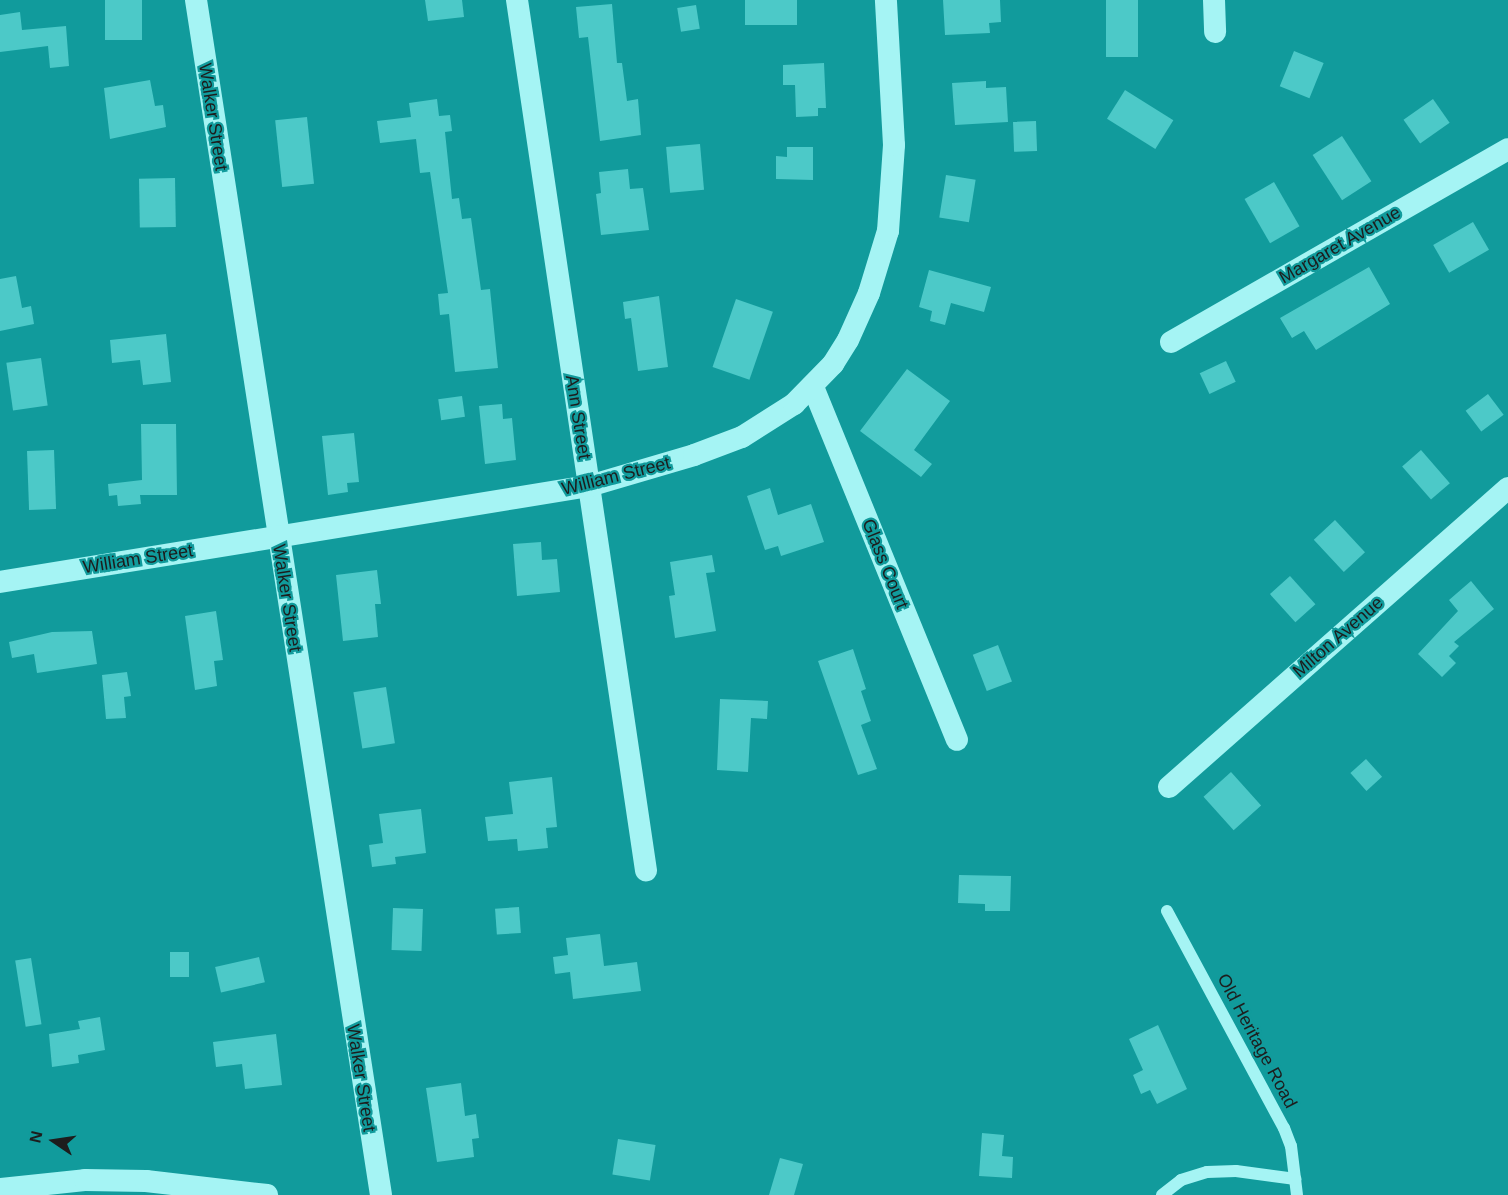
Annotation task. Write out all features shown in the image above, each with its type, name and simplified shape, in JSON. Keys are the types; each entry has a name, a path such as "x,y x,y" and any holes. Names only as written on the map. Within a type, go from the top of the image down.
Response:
{"street":[{"name":"Walker Street","path":"196,0 277,536 381,1195"},
{"name":"Ann Street","path":"517,0 646,870"},
{"name":"William Street","path":"0,582 589,486 694,455 742,437 813,387 848,340 869,293 888,231 894,145 886,0"},
{"path":"1214,0 1215,32"},
{"name":"Margaret Avenue","path":"1171,342 1508,149"},
{"name":"Glass Court","path":"813,387 957,740"},
{"name":"Milton Avenue","path":"1169,788 1508,488"},
{"path":"0,1189 85,1180 146,1181 267,1195"}],"lane":[{"name":"Old Heritage Road","path":"1167,911 1284,1128 1297,1195"},
{"path":"1162,1195 1181,1180 1207,1172 1236,1171 1295,1179"}],"building":[{"path":"105,0 142,0 142,40 105,40"},
{"path":"425,0 462,0 464,17 428,21"},
{"path":"745,0 797,0 797,25 745,25"},
{"path":"943,0 1000,0 1001,22 989,23 990,33 945,35"},
{"path":"1106,0 1138,0 1138,57 1106,57"},
{"path":"612,4 617,63 622,63 627,101 638,99 641,135 600,141 588,37 579,38 576,7"},
{"path":"696,5 700,29 681,32 677,8"},
{"path":"20,12 22,30 66,26 69,66 50,68 48,46 0,52 0,15"},
{"path":"1294,51 1324,63 1309,98 1280,86"},
{"path":"824,63 826,108 818,108 818,116 796,117 795,85 783,85 783,65"},
{"path":"150,80 155,106 163,105 166,127 110,139 104,88"},
{"path":"986,81 986,88 1006,87 1008,122 955,125 952,83"},
{"path":"1125,90 1173,120 1155,149 1107,119"},
{"path":"437,99 439,116 450,115 452,131 445,132 452,199 459,198 462,219 471,218 481,290 490,289 498,368 455,372 449,314 440,315 438,294 448,293 430,172 420,173 416,139 380,143 377,121 411,117 409,103"},
{"path":"1433,99 1450,123 1420,143 1404,120"},
{"path":"307,117 314,184 282,187 275,120"},
{"path":"1036,121 1037,151 1014,152 1013,122"},
{"path":"1342,136 1371,181 1342,200 1313,155"},
{"path":"700,144 704,190 670,193 666,147"},
{"path":"787,147 813,147 813,180 776,179 776,156 787,157"},
{"path":"628,169 630,189 643,188 649,230 601,235 596,194 601,193 599,172"},
{"path":"946,175 976,180 969,222 939,217"},
{"path":"175,178 176,227 140,228 139,179"},
{"path":"1274,182 1300,226 1270,243 1245,199"},
{"path":"1473,222 1489,250 1449,273 1433,245"},
{"path":"1369,267 1390,304 1316,350 1304,331 1292,338 1280,318"},
{"path":"929,270 991,287 984,312 951,303 945,325 930,321 932,311 919,307"},
{"path":"16,276 22,308 31,306 34,324 0,331 0,279"},
{"path":"659,296 668,367 638,371 631,318 625,319 623,302"},
{"path":"736,299 773,312 749,380 713,367"},
{"path":"166,334 171,382 143,385 140,360 112,363 110,340"},
{"path":"41,358 48,406 13,410 6,363"},
{"path":"1226,361 1236,382 1209,394 1200,373"},
{"path":"907,369 950,401 914,450 932,464 921,477 860,431"},
{"path":"1488,394 1504,415 1481,432 1466,411"},
{"path":"462,396 465,417 441,420 438,399"},
{"path":"502,404 503,419 512,418 516,460 485,464 479,406"},
{"path":"141,424 176,424 177,495 140,495 141,504 118,506 117,495 109,496 108,484 142,480"},
{"path":"354,433 359,482 347,483 348,492 328,495 322,436"},
{"path":"54,450 56,509 29,510 27,451"},
{"path":"1421,450 1450,483 1431,500 1402,466"},
{"path":"770,488 778,515 811,504 824,542 781,556 778,546 765,550 747,496"},
{"path":"1335,520 1365,552 1344,572 1314,540"},
{"path":"541,542 542,560 557,559 560,592 517,596 513,544"},
{"path":"712,555 715,572 706,573 716,631 675,638 669,596 675,595 670,562"},
{"path":"377,570 381,604 375,604 378,637 343,641 336,575"},
{"path":"1290,576 1315,604 1295,622 1270,594"},
{"path":"1471,581 1494,609 1454,642 1459,646 1449,656 1456,663 1442,677 1418,654 1458,611 1449,600"},
{"path":"216,611 223,660 214,661 217,686 195,690 185,616"},
{"path":"92,631 97,664 37,673 34,654 12,658 9,642 52,632"},
{"path":"998,645 1012,681 987,691 973,655"},
{"path":"853,649 866,689 861,691 871,721 861,725 877,769 858,775 818,661"},
{"path":"127,672 131,696 124,697 126,718 106,719 102,675"},
{"path":"386,687 395,743 362,748 353,692"},
{"path":"720,699 768,701 767,719 751,718 748,772 717,770"},
{"path":"1366,759 1382,777 1366,791 1350,773"},
{"path":"1231,772 1261,805 1234,830 1204,797"},
{"path":"552,777 557,827 546,828 548,848 518,851 517,839 488,841 485,817 513,814 509,782"},
{"path":"421,809 426,853 395,857 396,864 372,867 369,845 383,843 379,814"},
{"path":"959,875 1011,876 1010,911 985,911 985,904 958,903"},
{"path":"519,907 521,933 497,935 495,909"},
{"path":"393,908 423,909 422,951 392,950"},
{"path":"600,934 604,966 637,962 641,991 573,999 570,972 555,974 553,957 568,955 566,938"},
{"path":"170,952 189,952 189,977 170,977"},
{"path":"259,957 265,982 221,992 215,967"},
{"path":"31,958 41,1024 26,1027 15,961"},
{"path":"100,1017 105,1050 78,1055 79,1063 52,1067 49,1034 80,1029 78,1021"},
{"path":"1158,1025 1187,1089 1157,1104 1150,1090 1141,1094 1133,1075 1143,1070 1129,1039"},
{"path":"276,1034 282,1085 245,1089 242,1064 216,1067 213,1042"},
{"path":"461,1083 465,1116 476,1114 479,1138 472,1139 474,1157 437,1162 426,1088"},
{"path":"982,1133 1004,1135 1002,1156 1013,1157 1012,1178 979,1176"},
{"path":"618,1139 656,1145 650,1181 612,1175"},
{"path":"780,1158 803,1164 794,1195 769,1195"}]}
